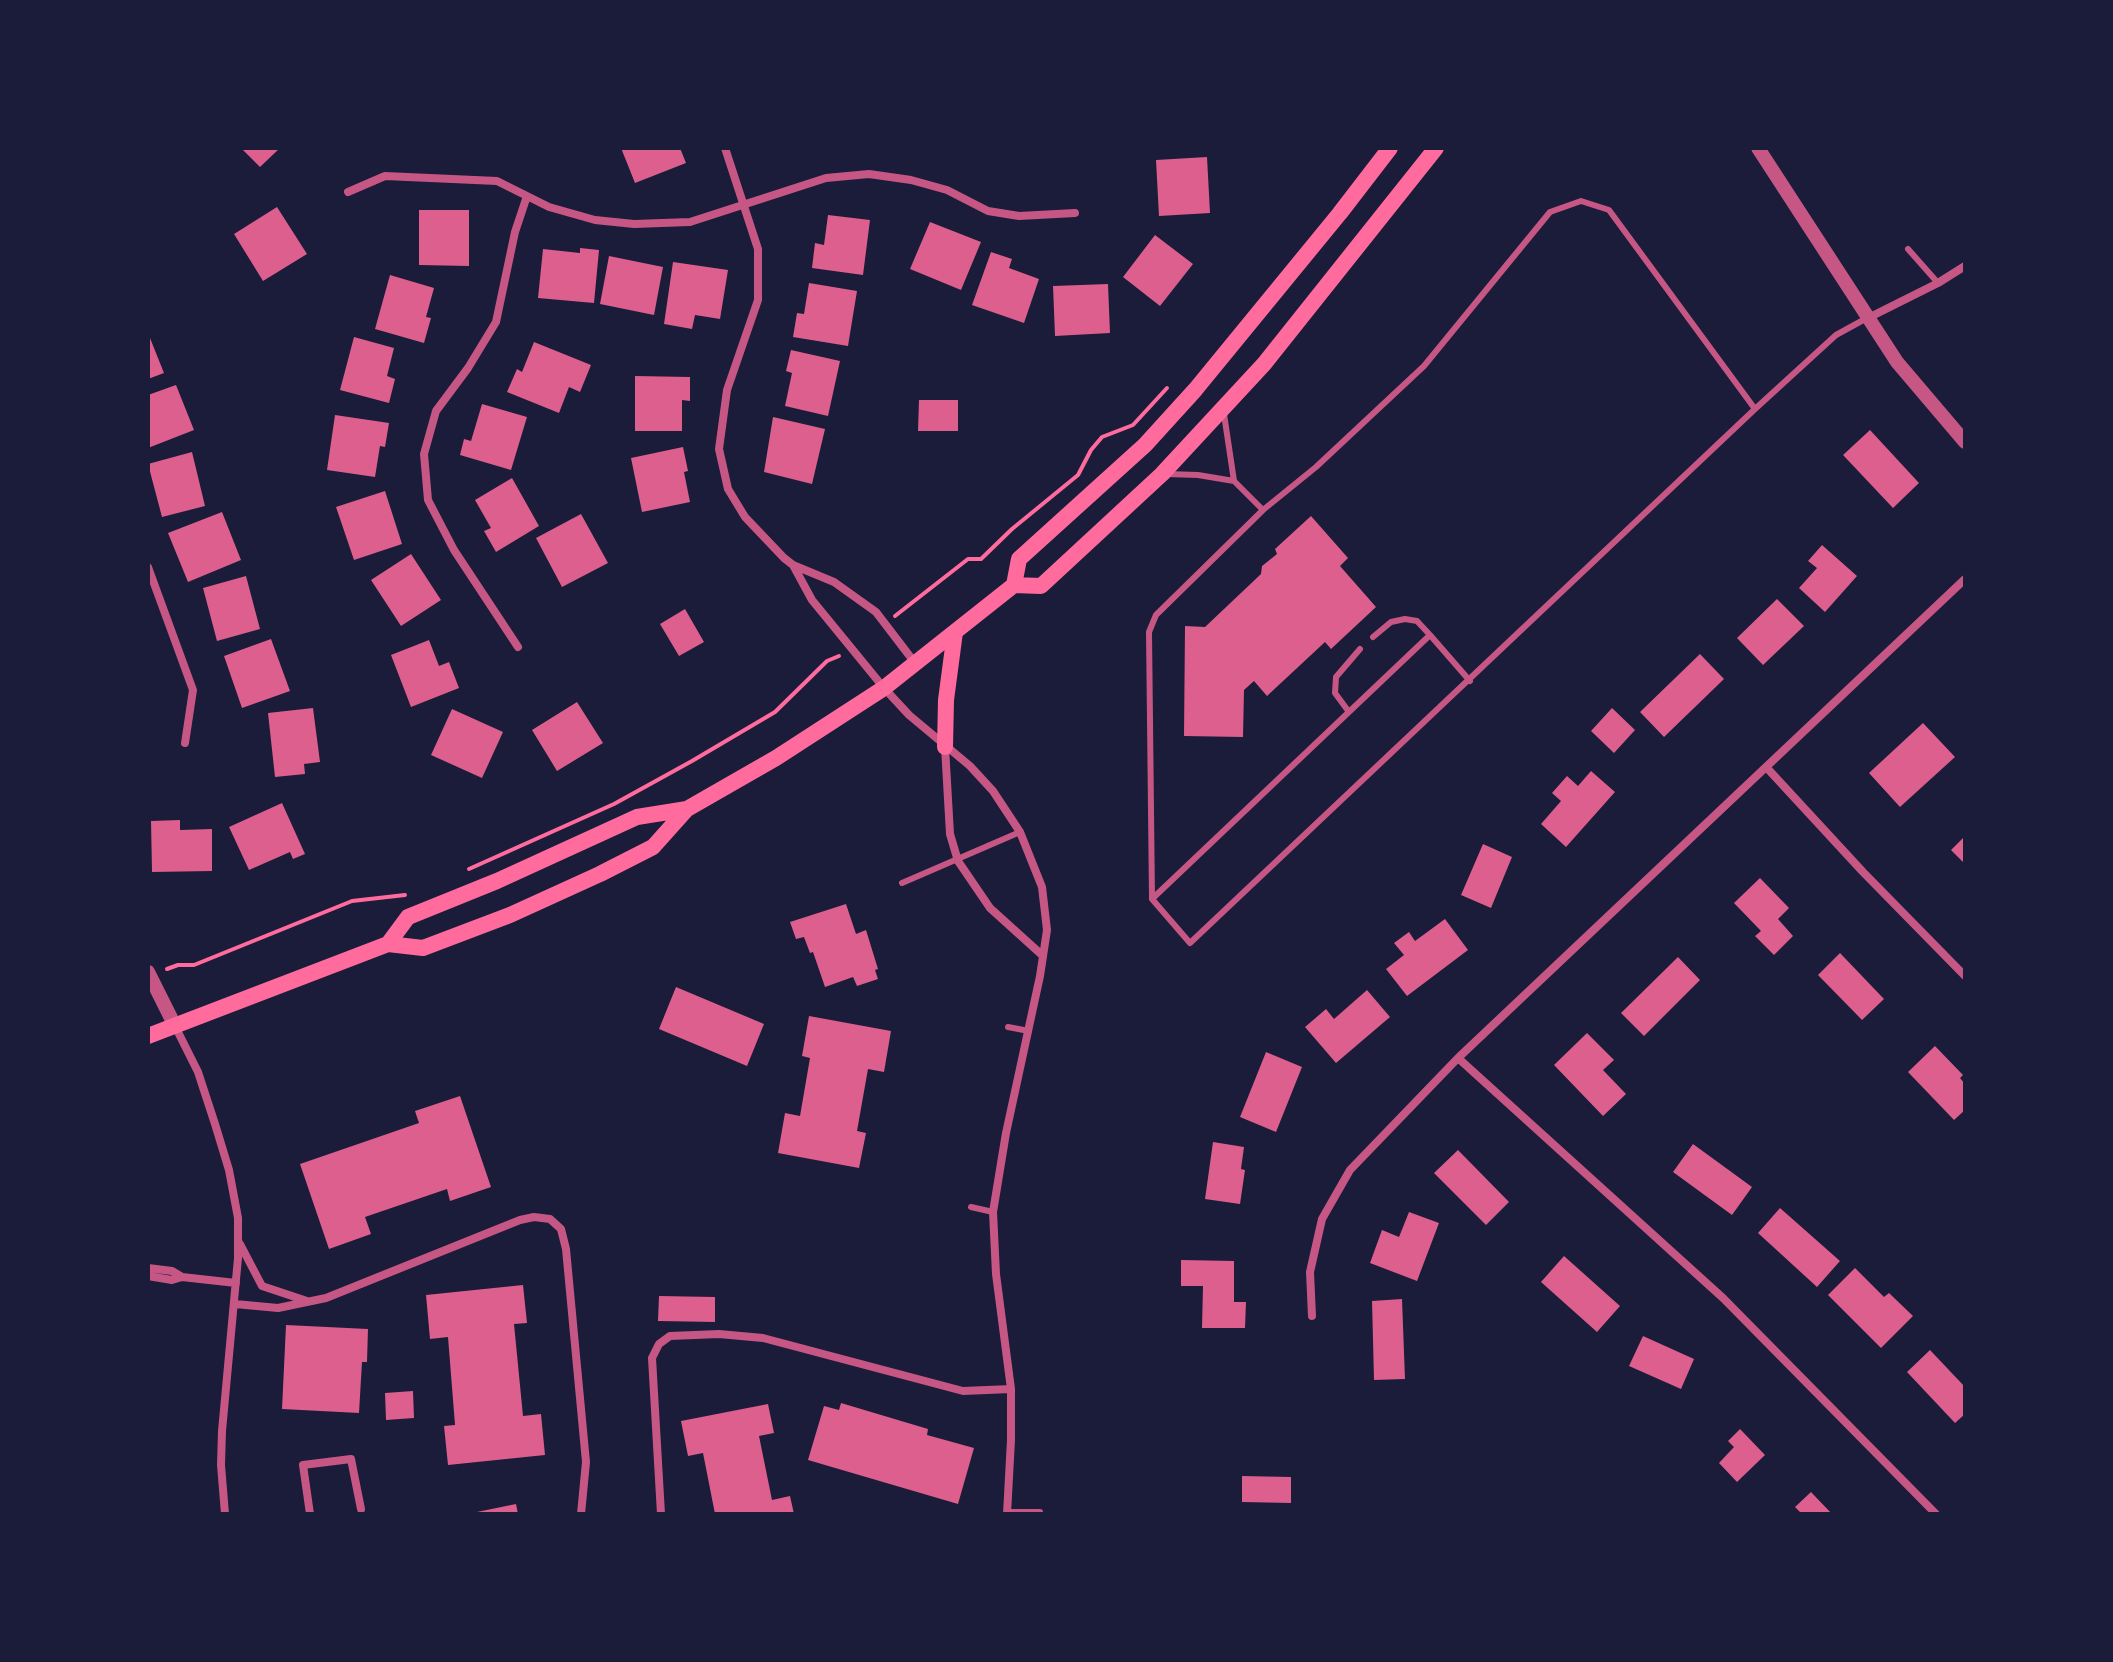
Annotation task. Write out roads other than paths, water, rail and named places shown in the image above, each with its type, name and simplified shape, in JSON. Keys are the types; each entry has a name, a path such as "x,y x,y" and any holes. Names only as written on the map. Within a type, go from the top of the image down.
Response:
{"main road":[{"path":"148,1036 388,944 423,948 557,894 653,847 687,809 776,758 884,688 1014,585 1019,559 1145,445 1195,390 1390,148"},
{"path":"1014,585 1041,586 1162,474 1264,364 1436,148"},
{"path":"945,747 946,700 955,632"},
{"path":"388,944 408,917 497,881 637,817 687,809"}],"street":[{"path":"725,148 758,249 758,300 727,390 719,449 728,489 745,517 793,565 812,600 884,688 909,715 970,766 993,791 1020,832 1042,887 1047,930 1037,999 1006,1133 993,1212 996,1274 1011,1389 1007,1513"},
{"path":"1758,148 1897,362 1965,442"},
{"path":"348,192 385,176 497,181 549,207 595,220 634,224 690,222 826,178 869,174 911,180 947,190 988,211 1019,216 1075,213"},
{"path":"518,647 454,550 428,500 424,454 436,411 468,368 496,322 515,232 527,196"},
{"path":"1868,318 1965,266"},
{"path":"793,565 834,582 876,612 916,663"},
{"path":"149,573 193,690 185,743"},
{"path":"1312,1316 1310,1272 1322,1219 1350,1170 1458,1058 1965,579"},
{"path":"945,747 950,834 958,861 990,908 1042,955"},
{"path":"1767,768 1965,976"},
{"path":"149,974 198,1072 229,1170 238,1218 235,1304 222,1431 225,1514"},
{"path":"1458,1058 1723,1298 1936,1514"},
{"path":"235,1304 278,1308 293,1306 346,1291 520,1220 534,1217 550,1219 561,1229 566,1249 586,1462 581,1514"},
{"path":"238,1240 262,1286 307,1301"},
{"path":"148,1268 172,1271 182,1277"},
{"path":"148,1276 236,1283"},
{"path":"661,1514 652,1358 659,1344 670,1336 719,1334 763,1338 963,1391 1011,1389"},
{"path":"310,1514 303,1465 351,1459 361,1509"}],"lane":[{"path":"1755,409 1609,210 1581,201 1550,212 1424,366 1316,467 1263,510 1156,615 1149,632 1152,899 1190,943 1755,409 1836,335 1868,318"},
{"path":"1908,249 1938,283"},
{"path":"1223,410 1234,481"},
{"path":"1162,474 1198,475 1234,481 1263,510"},
{"path":"1373,637 1391,622 1405,619 1417,621 1470,681"},
{"path":"1152,899 1430,635"},
{"path":"1349,712 1335,693 1336,677 1360,649"},
{"path":"902,883 1020,832"},
{"path":"1008,1027 1029,1031"},
{"path":"971,1207 993,1212"},
{"path":"1007,1513 1040,1512"}]}
